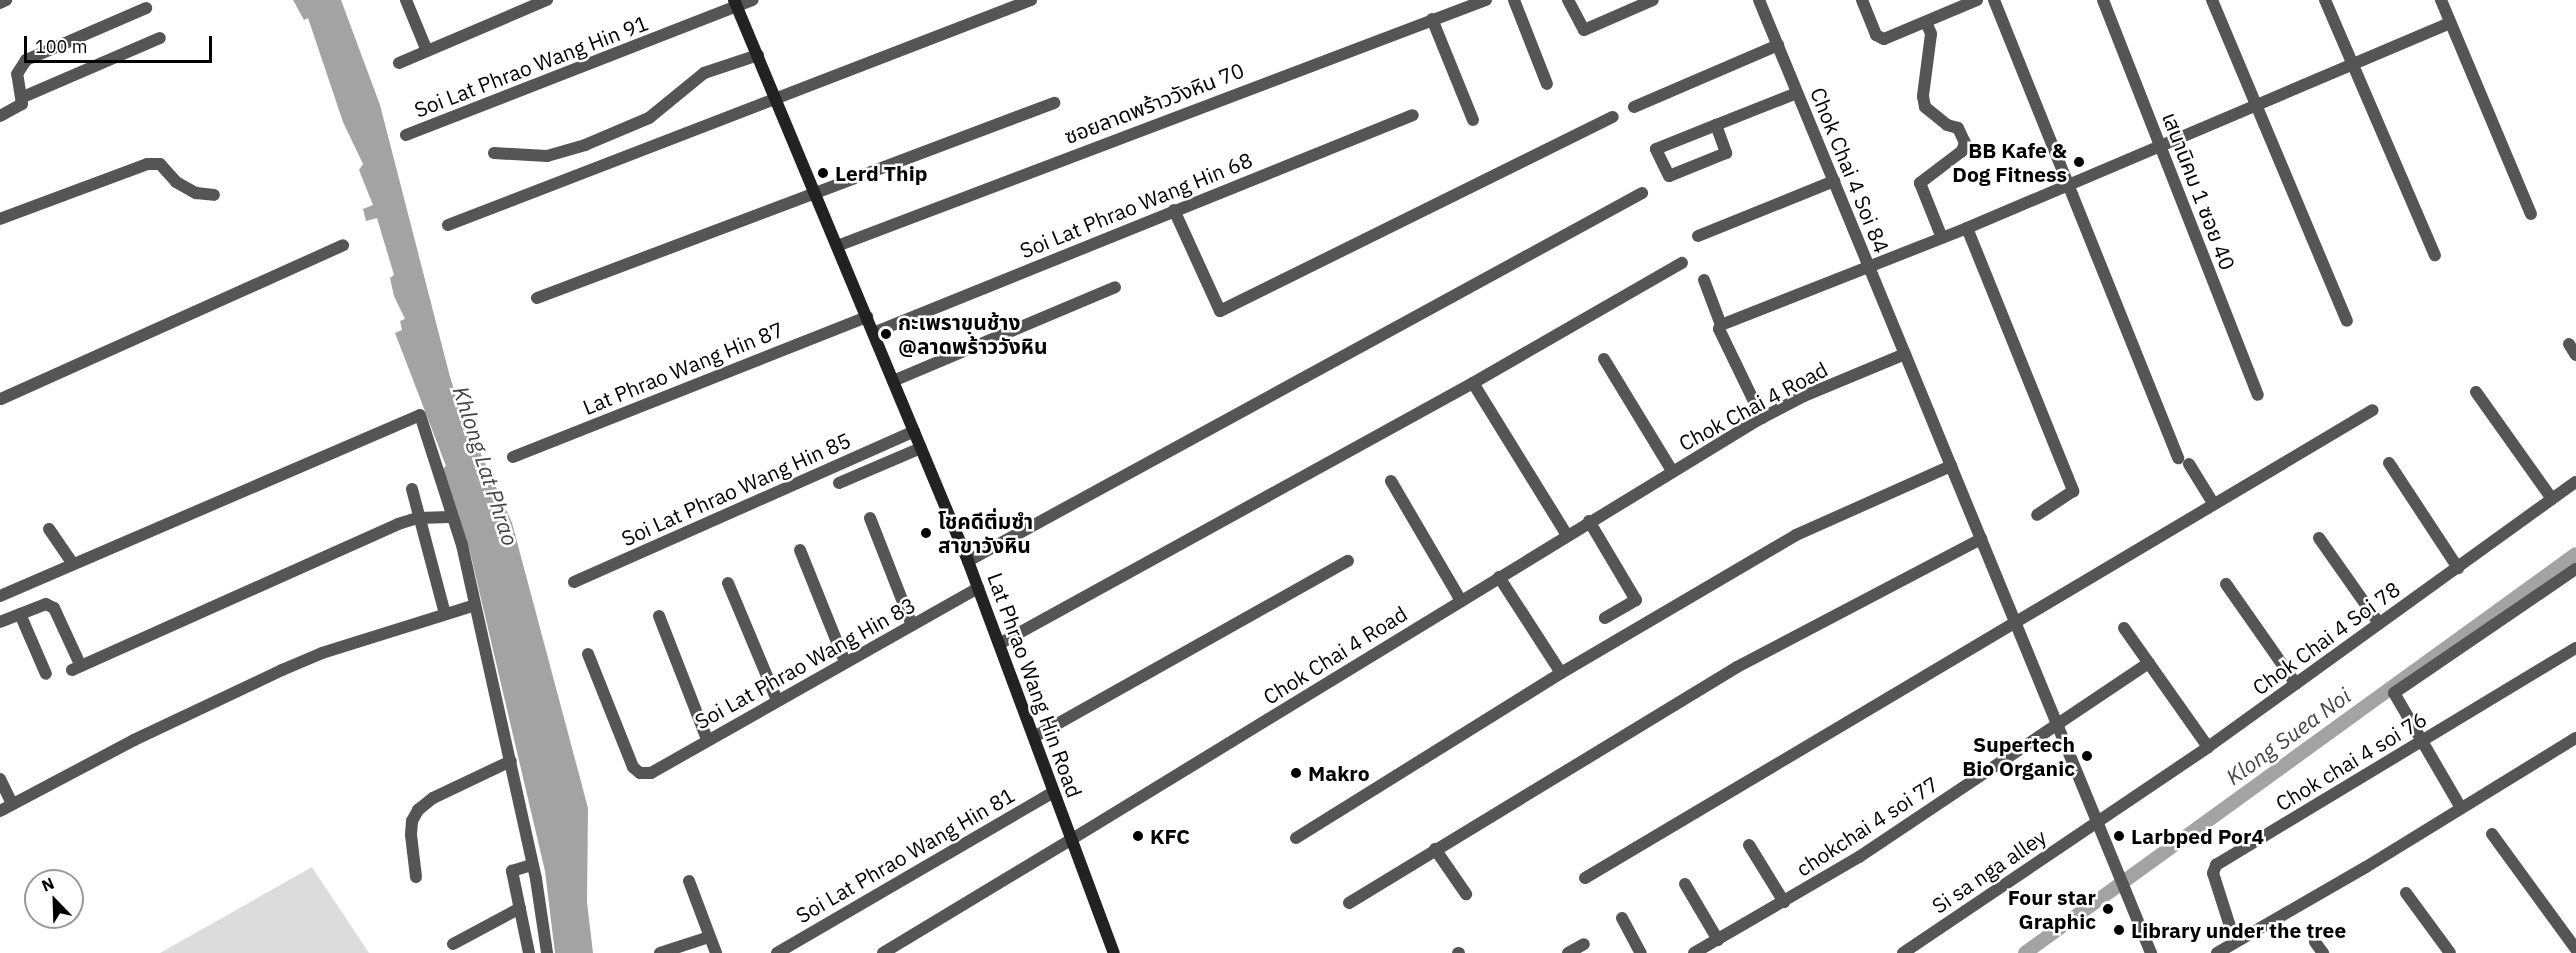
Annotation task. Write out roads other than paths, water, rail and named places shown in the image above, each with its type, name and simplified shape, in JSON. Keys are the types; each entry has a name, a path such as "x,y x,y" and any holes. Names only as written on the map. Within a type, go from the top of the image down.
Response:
{"main road":[{"name":"Lat Phrao Wang Hin Road","path":"735,3 968,561 1114,953"}],"street":[{"path":"0,3 6,0"},
{"path":"406,0 427,51"},
{"path":"399,63 547,0"},
{"name":"Soi Lat Phrao Wang Hin 91","path":"406,135 735,3 753,0"},
{"path":"448,225 1031,0"},
{"name":"ซอยลาดพร้าววังหิน 70","path":"837,246 1486,0"},
{"path":"1514,0 1547,84"},
{"path":"1568,0 1584,30 1653,0"},
{"name":"Chok Chai 4 Soi 84","path":"1759,0 1905,354"},
{"path":"1862,0 1875,35 1884,39 1977,0"},
{"path":"1994,0 2067,184 2183,461 2213,503"},
{"name":"เสนานิคม 1 ซอย 40","path":"2103,0 2258,396"},
{"path":"2212,0 2254,105 2347,321"},
{"path":"2325,0 2435,255"},
{"path":"2441,0 2531,214"},
{"path":"0,116 18,109 23,97 17,74 26,60 146,9"},
{"path":"1432,20 1473,120"},
{"path":"1926,22 1931,34 1923,96 1925,107 1947,125 1958,128 1965,143 1962,150 1920,183 1942,238"},
{"path":"1721,325 1967,228 2351,62 2451,23"},
{"path":"23,97 160,38"},
{"path":"1634,107 1778,45"},
{"path":"494,153 547,156 585,145 649,118 704,73 758,55"},
{"path":"1716,125 1726,153 1669,176 1656,149 1716,125 1797,93"},
{"path":"537,298 1054,103"},
{"name":"Soi Lat Phrao Wang Hin 68","path":"873,333 1413,115"},
{"path":"1174,210 1220,311 1612,117"},
{"path":"0,219 147,164 160,164 176,182 196,193 214,195"},
{"path":"1698,236 1834,181"},
{"path":"968,561 1642,194"},
{"path":"1967,228 2073,492 2037,515"},
{"path":"3,402 343,245"},
{"path":"999,644 1473,383 1682,263"},
{"path":"1704,280 1721,325 1719,329 1762,418"},
{"path":"893,381 1115,287"},
{"name":"Lat Phrao Wang Hin 87","path":"513,457 867,317"},
{"path":"1905,354 2151,953"},
{"name":"Chok Chai 4 Road","path":"883,953 1589,521 1762,418 1905,354"},
{"path":"1604,359 1672,471"},
{"path":"1473,383 1567,535"},
{"path":"2476,392 2552,499"},
{"path":"1585,878 2373,410"},
{"path":"0,596 420,414 450,517 462,545 511,760 547,953"},
{"name":"Soi Lat Phrao Wang Hin 85","path":"574,582 914,431"},
{"path":"839,483 921,448"},
{"path":"2389,463 2458,568"},
{"path":"1296,838 1561,673 1796,535 1951,466"},
{"path":"1391,482 1461,601"},
{"name":"Chok Chai 4 Soi 78","path":"2097,821 2208,747 2378,622 2458,568 2576,482"},
{"path":"412,489 445,614"},
{"path":"0,622 46,604 54,608 75,665 418,518 450,517"},
{"path":"870,518 912,625"},
{"path":"1589,521 1636,600 1605,618"},
{"path":"49,529 73,564"},
{"path":"2319,538 2378,622"},
{"path":"1349,903 1737,667 1981,539"},
{"path":"800,550 845,662"},
{"path":"1034,737 1348,561"},
{"path":"2462,808 2420,742 2394,693 2576,569"},
{"path":"1499,577 1561,673"},
{"path":"728,583 777,700"},
{"path":"2226,584 2296,684"},
{"name":"Soi Lat Phrao Wang Hin 83","path":"588,654 633,767 640,773 651,773 707,739 978,588"},
{"path":"0,811 134,740 282,670 322,653 475,605"},
{"path":"20,614 46,674"},
{"path":"659,616 707,739"},
{"path":"2124,628 2208,747"},
{"name":"Chok chai 4 soi 76","path":"2235,942 2214,869 2576,648"},
{"name":"chokchai 4 soi 77","path":"1694,953 1859,857 2056,723 2149,663"},
{"path":"2217,953 2576,738"},
{"path":"416,877 411,835 418,810 433,798 511,760"},
{"path":"0,779 12,804"},
{"name":"Soi Lat Phrao Wang Hin 81","path":"777,953 1054,792"},
{"name":"Si sa nga alley","path":"1903,953 2097,821"},
{"path":"2492,834 2576,949"},
{"path":"1749,845 1784,902"},
{"path":"1435,849 1466,894"},
{"path":"529,953 512,870 532,865"},
{"path":"690,881 716,953"},
{"path":"1684,884 1718,940"},
{"path":"2406,893 2450,953"},
{"path":"453,944 520,908"},
{"path":"1622,918 1641,953"},
{"path":"660,953 709,937"},
{"path":"2315,942 2323,953"},
{"path":"1568,953 1584,944"}],"water":[{"name":"Khlong Lat Phrao","path":"293,0 341,0 380,105 458,403 512,523 588,808 587,902 593,953 555,953 545,871 470,552 441,470 446,466 395,333 402,330 400,321 405,319 394,296 390,278 394,275 377,218 366,221 363,209 373,205 359,170 363,164 343,122 308,18 304,20"}],"waterway":[{"name":"Klong Suea Noi","path":"2025,953 2576,554"}],"place":[{"name":"BB Kafe & Dog Fitness","path":"2079,162"},
{"name":"Lerd Thip","path":"823,173"},
{"name":"กะเพราขุนช้าง @ลาดพร้าววังหิน","path":"886,334"},
{"name":"โชคดีติ่มซำ สาขาวังหิน","path":"926,533"},
{"name":"Supertech Bio Organic","path":"2087,756"},
{"name":"Makro","path":"1296,773"},
{"name":"KFC","path":"1138,836"},
{"name":"Larbped Por4","path":"2119,836"},
{"name":"Four star Graphic","path":"2108,909"},
{"name":"Library under the tree","path":"2119,930"}]}
